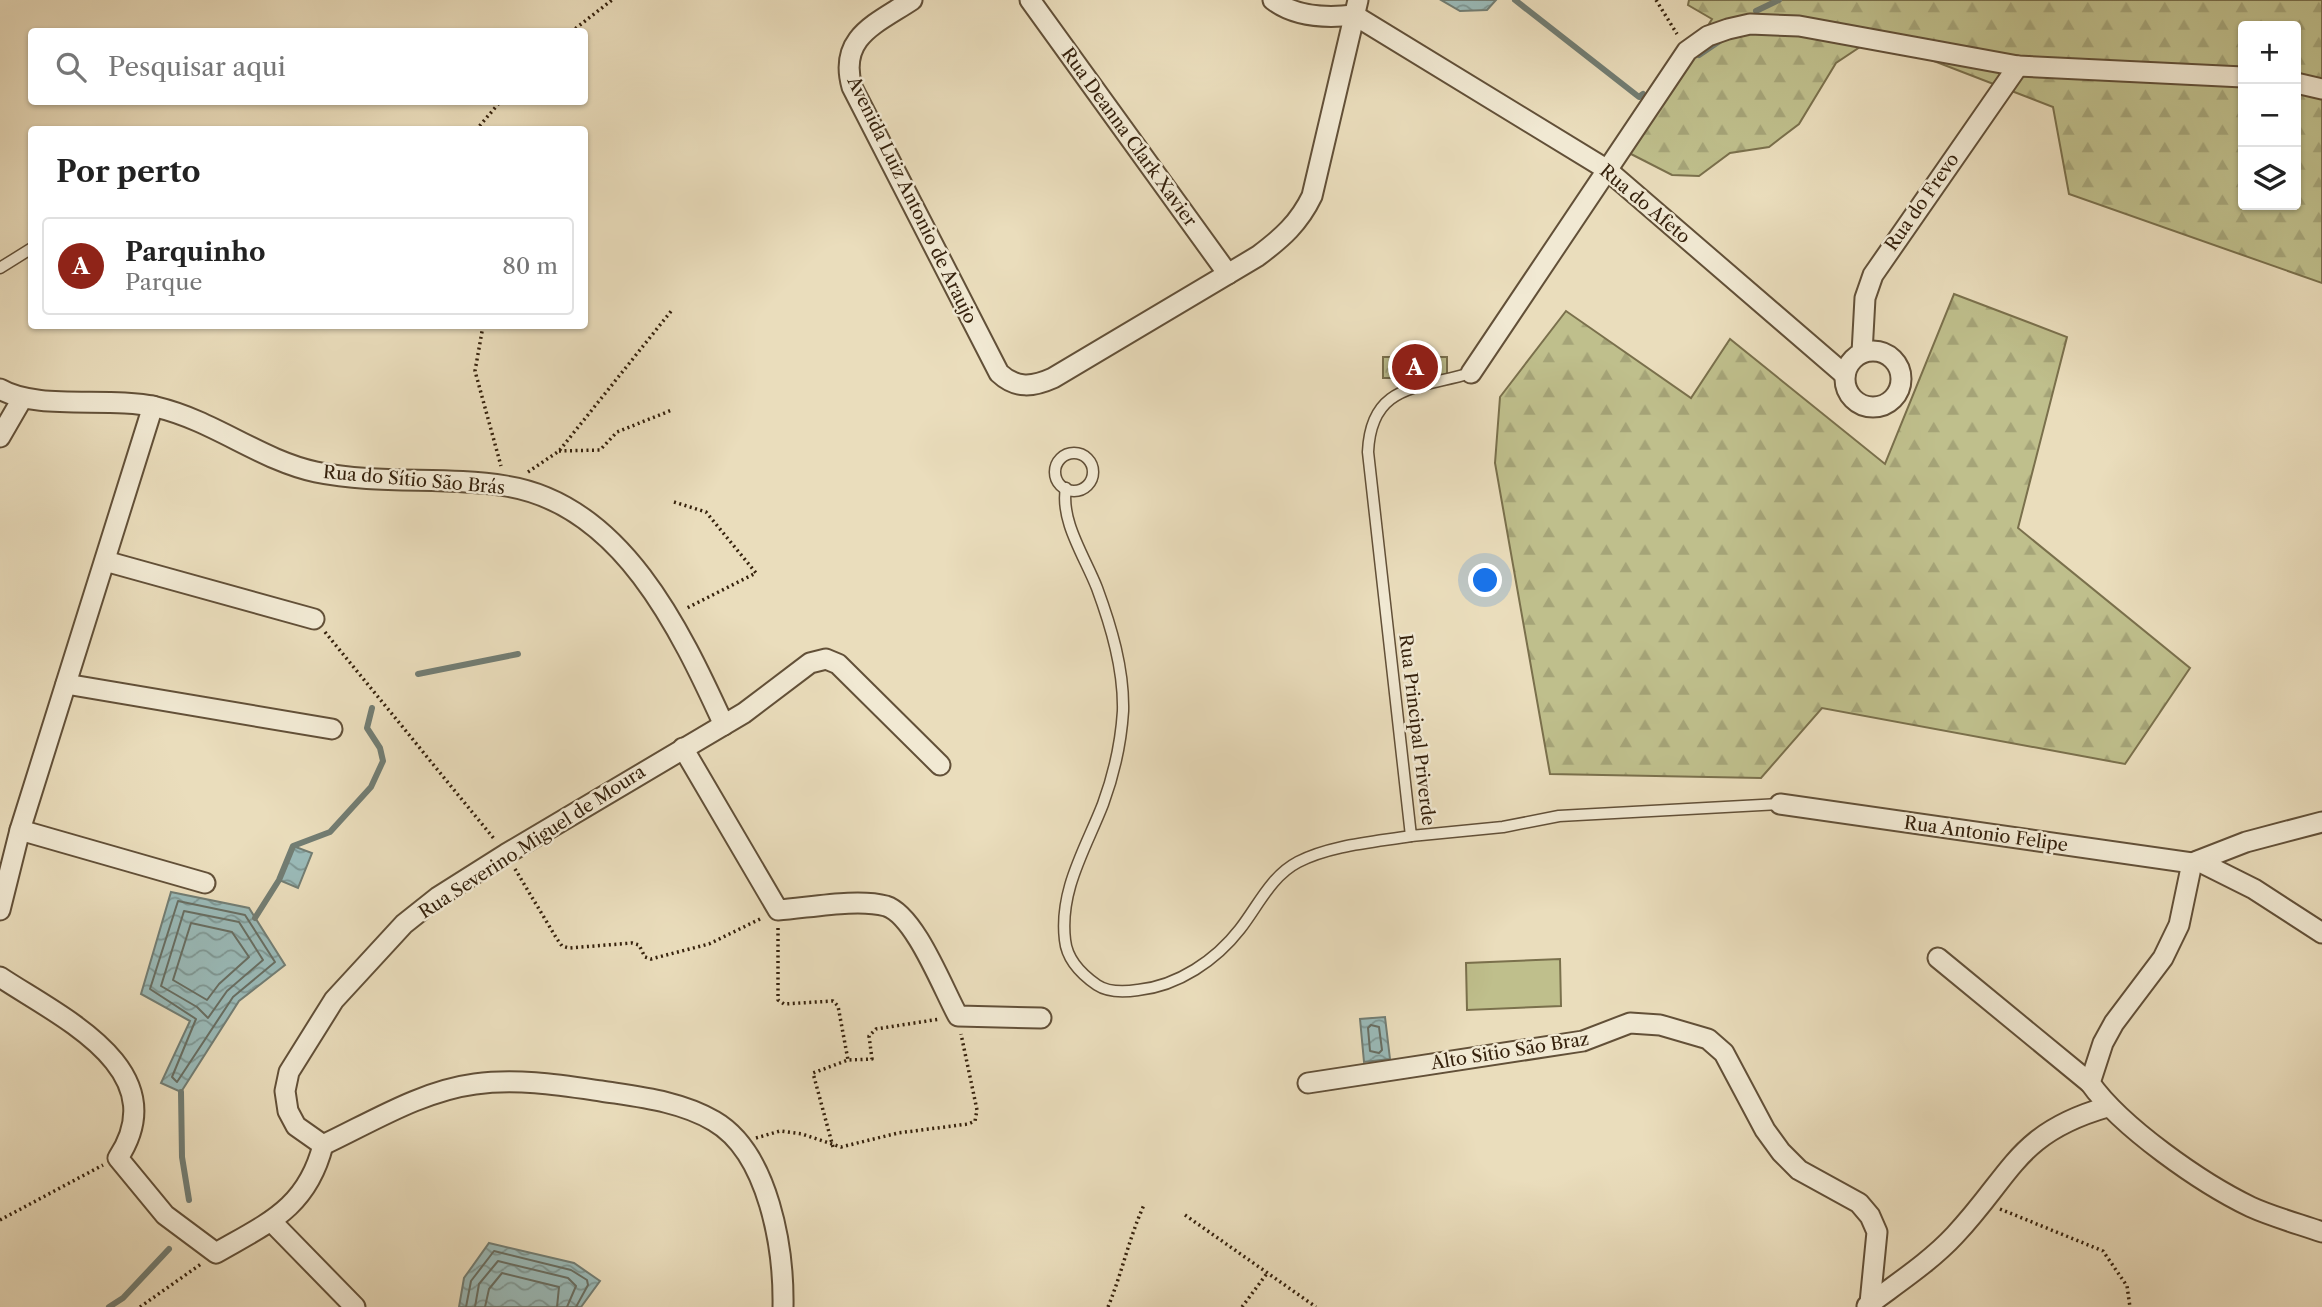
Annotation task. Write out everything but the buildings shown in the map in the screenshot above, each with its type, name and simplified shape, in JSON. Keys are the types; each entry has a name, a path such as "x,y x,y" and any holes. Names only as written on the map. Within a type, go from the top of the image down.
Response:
{"street":[{"name":"Avenida Luiz Antonio de Araujo","path":"912,0 854,42 847,69 852,87 967,311 999,373 1007,380 1029,386 1053,378 1228,274"},
{"name":"Rua Deanna Clark Xavier","path":"1030,0 1228,274"},
{"path":"1274,1 1313,15 1333,18 1356,7"},
{"path":"1228,274 1283,237 1301,218 1312,196 1356,7"},
{"name":"Rua do Afeto","path":"1356,7 1606,169 1845,375 1849,394 1863,406 1883,406 1898,395 1902,377 1895,360 1880,351 1861,353"},
{"path":"1471,373 1687,51 1708,36 1750,24 1780,25 1840,32 2018,66 2238,77"},
{"name":"Rua do Frevo","path":"1861,353 1865,298 1873,275 2018,66"},
{"path":"2300,84 2322,89"},
{"path":"1845,375 1853,358 1861,353"},
{"name":"Rua do Sítio São Brás","path":"0,389 22,399 110,401 153,406 217,428 289,465 317,472 354,478 506,486 554,499 591,521 631,563 694,661 724,725"},
{"path":"0,437 22,399"},
{"path":"0,910 20,830 153,406"},
{"path":"105,561 314,619"},
{"name":"Rua Severino Miguel de Moura","path":"323,1145 296,1126 288,1111 285,1091 289,1072 334,1000 404,924 438,897 506,854 763,700 810,663 825,659 838,664 940,765"},
{"path":"66,684 332,729"},
{"path":"683,748 778,910 869,904 886,906 908,921 958,1016 1041,1018"},
{"name":"Rua Antonio Felipe","path":"1780,804 2195,862"},
{"path":"2195,862 2246,842 2322,822"},
{"path":"20,830 205,883"},
{"path":"2195,862 2254,889 2322,933"},
{"path":"2090,1083 2109,1033 2163,958 2179,925 2195,862"},
{"path":"1938,958 2090,1083 2107,1107 2188,1169 2250,1206 2322,1232"},
{"path":"0,977 74,1026 117,1061 130,1083 134,1103 128,1143 118,1158 165,1214 216,1253 271,1221 300,1197 311,1181 323,1145 440,1092 474,1084 516,1082 590,1089 684,1107 715,1121 741,1142 758,1176 778,1237 783,1272 783,1307"},
{"name":"Alto Sitio São Braz","path":"1308,1083 1583,1041 1630,1023 1660,1025 1708,1039 1724,1053 1765,1130 1781,1152 1799,1170 1859,1203 1870,1216 1877,1232 1868,1305"},
{"path":"1868,1305 1954,1236 2025,1148 2054,1126 2107,1107"},
{"path":"271,1221 355,1307"}],"lane":[{"path":"0,268 28,250"},
{"name":"Rua Principal Priverde","path":"1471,373 1393,395 1377,410 1369,429 1368,452 1411,836 1503,827 1559,816 1780,804"},
{"path":"1066,488 1065,511 1109,626 1121,672 1123,711 1118,756 1102,804 1074,870 1066,902 1065,942 1075,968 1100,987 1122,992 1153,989 1179,979 1207,962 1238,931 1277,877 1298,862 1338,849 1411,836"}],"path":[{"path":"576,28 612,0"},
{"path":"1656,0 1687,51"},
{"path":"479,126 497,105"},
{"path":"482,329 475,371 506,486 559,451 672,310"},
{"path":"559,451 600,450 617,432 672,410"},
{"path":"668,618 755,573 706,512 674,502"},
{"path":"314,619 506,854 562,946 569,948 632,943 639,945 645,957 652,959 709,944 778,910 778,1000 784,1004 833,1001 838,1006 848,1060"},
{"path":"741,1142 780,1131 803,1134 833,1147 898,1133 968,1125 975,1121 977,1110 958,1016 876,1029 869,1036 872,1059 848,1060 813,1073 833,1147"},
{"path":"0,1220 118,1158"},
{"path":"1981,1202 2103,1251 2127,1286 2130,1307"},
{"path":"1108,1307 1123,1270 1132,1230 1144,1205"},
{"path":"1185,1214 1315,1307"},
{"path":"139,1307 216,1253"},
{"path":"1242,1307 1268,1272"}],"green space":[{"path":"1689,0 2322,0 2322,283 2069,194 2053,107 1895,46 1869,41 1836,63 1799,124 1769,147 1730,153 1699,176 1672,175 1629,153 1712,19 1688,5"},
{"path":"1954,294 2067,337 2018,528 2190,668 2125,764 1822,708 1761,778 1550,774 1495,463 1500,397 1566,311 1691,398 1730,339 1885,464"},
{"path":"1383,357 1447,357 1447,378 1383,378"},
{"path":"1560,959 1561,1006 1467,1010 1466,963"}],"water":[{"path":"1441,0 1496,0 1487,10 1460,11"},
{"path":"293,846 312,853 298,888 279,880"},
{"path":"171,892 249,908 285,965 239,1001 181,1092 161,1083 190,1021 141,994"},
{"path":"1385,1017 1390,1059 1364,1062 1360,1019"},
{"path":"489,1243 574,1263 600,1281 581,1307 459,1307 464,1278"}],"waterway":[{"path":"1515,0 1639,97 1643,94"},
{"path":"1756,11 1779,0"},
{"path":"1699,55 1724,38"},
{"path":"418,674 518,654"},
{"path":"255,918 279,880 293,846 330,832 371,787 383,761 380,748 367,728 372,708"},
{"path":"181,1092 182,1157 189,1200"},
{"path":"109,1307 123,1298 169,1249"}],"place":[{"name":"Parquinho","path":"1415,367"}]}
